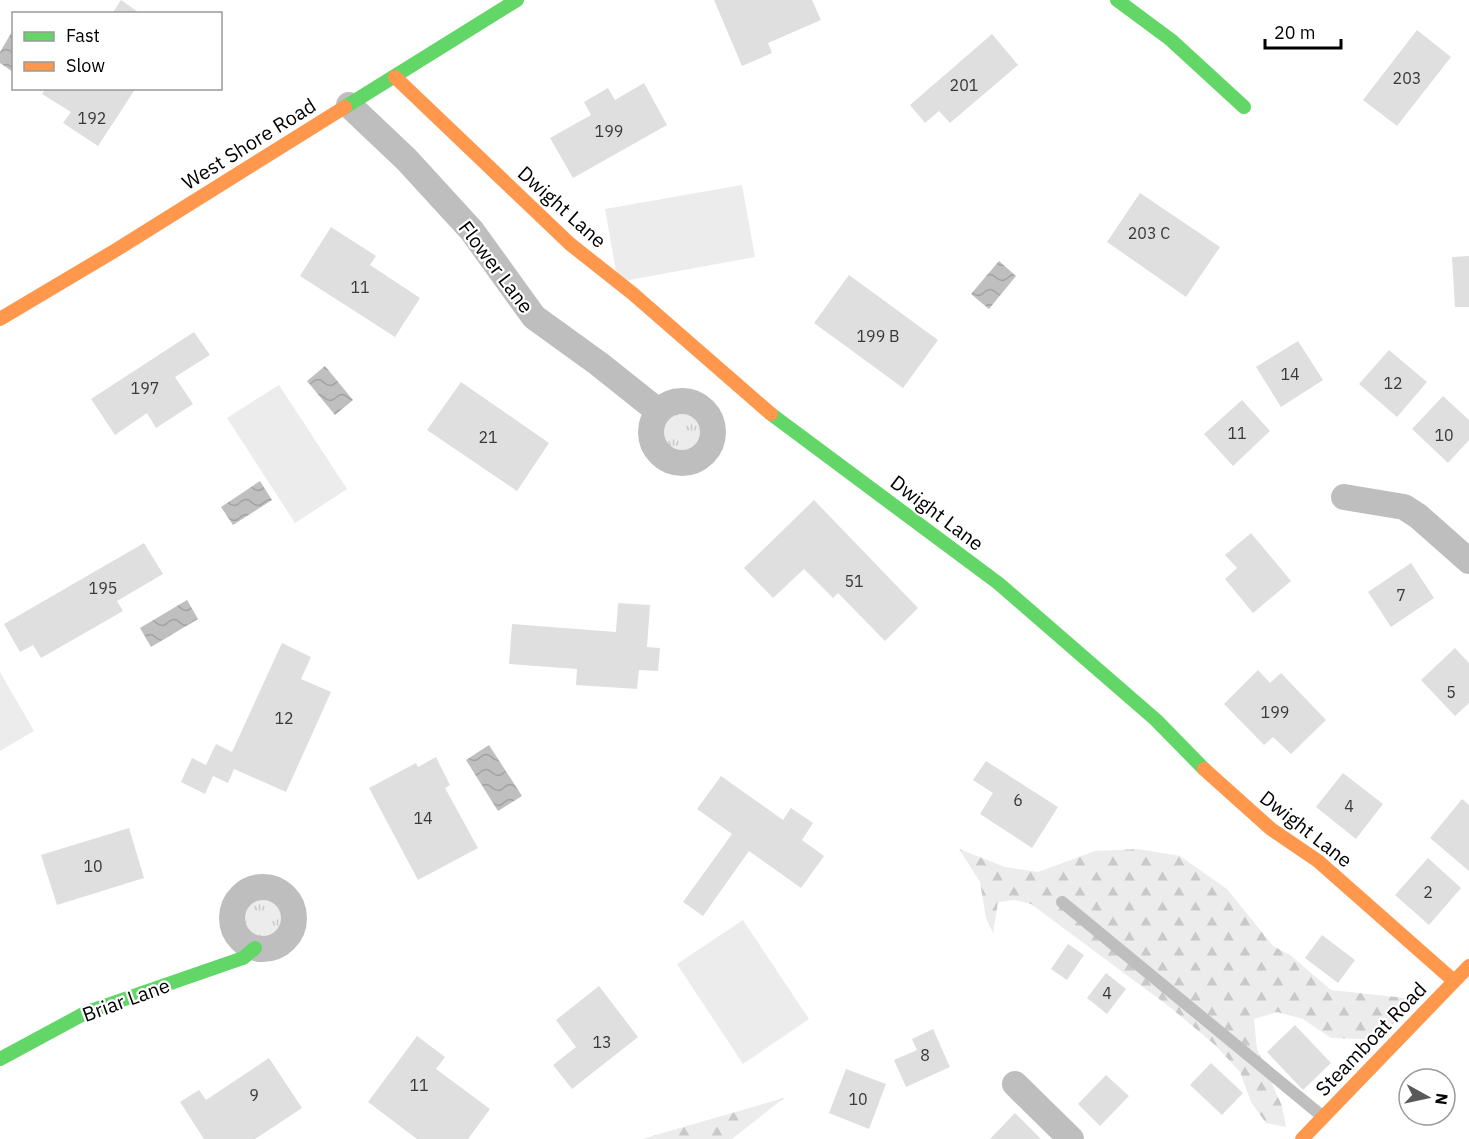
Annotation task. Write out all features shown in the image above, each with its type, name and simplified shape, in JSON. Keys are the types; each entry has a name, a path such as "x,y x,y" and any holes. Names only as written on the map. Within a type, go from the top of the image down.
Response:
{"street":[{"name":"West Shore Road","path":"0,319 517,0"},
{"path":"1117,0 1172,40 1244,107"},
{"name":"Dwight Lane","path":"395,77 570,244 632,293 774,416 998,584 1156,720 1192,759 1271,829 1318,861 1454,981"},
{"name":"Flower Lane","path":"349,105 407,160 472,231 534,317 599,364 658,411"},
{"path":"1344,497 1404,507 1418,516 1469,561"},
{"name":"Briar Lane","path":"0,1059 87,1012 243,958 255,948"},
{"name":"Steamboat Road","path":"1302,1139 1469,966"},
{"path":"1015,1084 1071,1139"}],"lane":[{"path":"1062,902 1323,1117"}],"green space":[{"path":"742,185 755,257 618,282 605,209"},
{"path":"279,385 347,489 295,523 227,418"},
{"path":"687,408 699,414 704,422 704,440 699,448 691,453 677,454 669,451 662,444 659,426 662,418 669,411"},
{"path":"0,672 34,731 0,751"},
{"path":"959,849 1005,867 1038,872 1095,851 1138,849 1180,856 1227,889 1273,946 1290,955 1331,990 1415,999 1392,1025 1364,1039 1331,1038 1303,1019 1277,1012 1254,1019 1257,1049 1282,1106 1286,1127 1266,1123 1251,1102 1240,1072 1215,1045 1171,1008 1031,904 1015,900 998,902 993,933 986,918 980,882"},
{"path":"262,895 271,896 279,901 284,909 284,927 279,935 271,940 262,941 253,940 245,935 240,927 239,918 240,909 245,901 253,896"},
{"path":"743,920 809,1019 743,1064 677,964"},
{"path":"784,1098 732,1139 642,1139"}],"water":[{"path":"12,32 12,71 0,63 0,52"},
{"path":"999,261 1016,276 989,309 971,294"},
{"path":"325,366 353,400 335,415 307,381"},
{"path":"260,481 272,500 233,525 221,507"},
{"path":"187,600 198,619 151,647 140,628"},
{"path":"489,745 522,796 498,811 466,760"}],"building":[{"path":"121,0 138,12 113,12"},
{"path":"714,0 812,0 821,20 768,43 772,53 742,66"},
{"path":"1417,30 1451,57 1397,126 1363,100"},
{"path":"992,34 1018,65 950,123 939,111 925,123 910,105"},
{"path":"644,83 667,125 573,178 550,138 591,115 584,102 608,88 615,100"},
{"path":"45,90 135,90 98,146 63,123 71,112 42,94"},
{"path":"1140,193 1220,247 1186,297 1107,242"},
{"path":"331,227 376,256 370,265 420,298 395,337 300,276"},
{"path":"1469,256 1469,307 1455,307 1452,257"},
{"path":"849,275 938,340 903,388 814,323"},
{"path":"194,332 210,355 175,377 193,404 156,428 147,413 115,435 91,399"},
{"path":"1298,341 1323,380 1281,407 1256,367"},
{"path":"1389,350 1427,382 1397,417 1359,384"},
{"path":"461,382 549,443 517,491 427,430"},
{"path":"1443,396 1469,420 1469,440 1448,463 1412,429"},
{"path":"1242,400 1270,431 1233,466 1204,434"},
{"path":"814,500 918,608 885,641 838,593 833,598 804,569 773,598 744,568"},
{"path":"1251,533 1291,581 1253,613 1225,579 1237,568 1225,555"},
{"path":"144,543 163,574 117,601 123,611 41,658 33,645 20,652 4,624"},
{"path":"1411,563 1434,598 1391,627 1368,592"},
{"path":"618,603 650,605 647,647 660,648 658,671 639,670 637,689 576,685 577,669 509,664 512,624 616,632"},
{"path":"282,643 311,657 301,679 331,692 286,792 234,769 228,783 213,776 205,794 181,782 192,758 206,765 216,744 232,752"},
{"path":"1455,648 1469,663 1469,703 1455,716 1421,680"},
{"path":"1258,670 1270,683 1281,673 1326,720 1291,754 1273,737 1264,745 1224,704"},
{"path":"436,757 450,785 445,788 478,848 418,880 369,788 416,763 418,767"},
{"path":"986,761 1058,807 1032,848 980,814 993,793 973,780"},
{"path":"1343,773 1383,804 1356,839 1316,807"},
{"path":"721,776 783,820 791,808 813,823 802,840 824,856 801,888 749,851 703,916 683,902 732,834 697,809"},
{"path":"1462,799 1469,805 1469,871 1430,838"},
{"path":"129,828 144,878 57,905 41,855"},
{"path":"1428,858 1461,888 1429,925 1395,895"},
{"path":"1322,935 1355,960 1338,983 1305,958"},
{"path":"1068,944 1084,955 1067,980 1051,969"},
{"path":"1106,973 1126,989 1107,1014 1087,998"},
{"path":"599,986 638,1037 572,1089 553,1065 576,1047 556,1020"},
{"path":"1295,1025 1331,1063 1303,1090 1267,1052"},
{"path":"933,1029 950,1067 906,1087 894,1060 917,1050 912,1039"},
{"path":"417,1036 445,1057 436,1069 490,1109 468,1139 417,1139 368,1102"},
{"path":"269,1058 302,1108 255,1139 204,1139 180,1102 199,1090 206,1100"},
{"path":"1211,1063 1243,1093 1222,1115 1190,1085"},
{"path":"846,1069 886,1084 869,1129 829,1113"},
{"path":"1106,1075 1129,1096 1100,1126 1078,1104"},
{"path":"1015,1113 1041,1139 990,1139"}],"traffic: fast":[{"path":"345,107 517,0"},
{"path":"1117,0 1171,40 1244,107"},
{"path":"771,414 998,583 1156,720 1204,769"},
{"path":"0,1059 87,1012 243,958 255,948"}],"traffic: slow":[{"path":"395,77 570,244 632,293 771,414"},
{"path":"0,319 116,250 345,107"},
{"path":"1204,769 1271,829 1318,861 1454,981"},
{"path":"1302,1139 1469,966"}]}
